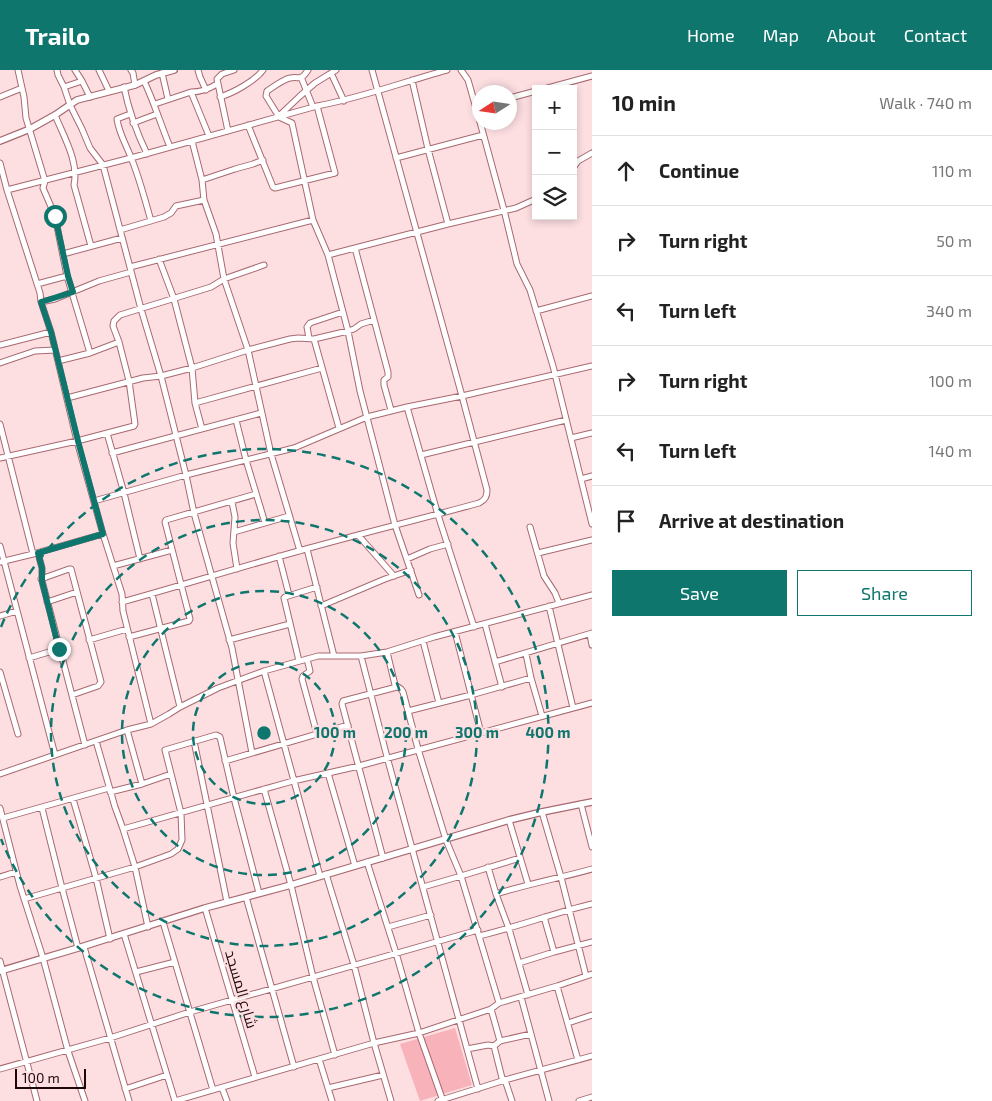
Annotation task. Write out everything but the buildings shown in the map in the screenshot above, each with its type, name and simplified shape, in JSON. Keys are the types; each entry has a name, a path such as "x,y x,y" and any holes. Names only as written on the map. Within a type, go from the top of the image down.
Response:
{"street":[{"path":"18,70 25,112 45,181 43,188 55,216 68,276 90,353"},
{"path":"58,70 58,75 70,105 90,148 103,165 141,310 161,376 194,512 229,640 252,753"},
{"path":"75,70 90,97"},
{"path":"99,70 110,91"},
{"path":"131,70 135,85"},
{"path":"0,141 30,129 78,100 135,85 158,73 174,70"},
{"path":"198,70 206,90"},
{"path":"228,132 217,79 226,72 234,70"},
{"path":"220,97 243,86 263,70"},
{"path":"308,70 301,77 288,78 266,92 266,96 279,117 292,123 313,220 328,255 348,331 360,391 395,524 419,595"},
{"path":"122,602 279,556 479,503 487,495 462,396 372,70"},
{"path":"7,190 147,154 315,107 344,101 447,70"},
{"path":"461,70 468,80 472,92"},
{"path":"279,117 329,72 344,101"},
{"path":"158,73 168,100"},
{"path":"559,85 592,76"},
{"path":"248,125 272,185 276,189 335,173 315,107 301,77"},
{"path":"144,80 155,104 170,147"},
{"path":"412,80 448,224"},
{"path":"64,87 82,81"},
{"path":"155,104 191,92 206,90 217,84"},
{"path":"0,97 22,88"},
{"path":"124,88 136,132 147,154"},
{"path":"191,92 210,136"},
{"path":"517,96 532,92"},
{"path":"130,114 118,119 122,138 132,158 151,221"},
{"path":"133,122 157,114"},
{"path":"55,115 74,162 74,187 91,246"},
{"path":"482,130 517,264 530,290 555,375 592,524"},
{"path":"396,158 483,135"},
{"path":"192,141 202,180 204,200 218,243 224,279 248,350 271,454 300,551"},
{"path":"577,162 592,153"},
{"path":"202,180 263,160"},
{"path":"0,163 40,293 94,501 122,594 129,638 151,724"},
{"path":"120,230 168,215 176,206 204,200"},
{"path":"328,255 516,208 532,202"},
{"path":"41,302 73,292 159,259 313,220"},
{"path":"63,254 122,238"},
{"path":"355,248 388,372 384,385 391,410"},
{"path":"159,259 174,299 192,368 195,403 202,429"},
{"path":"0,458 135,426 129,381 113,326 116,318 120,315 212,287 224,279 264,265"},
{"path":"37,284 68,276"},
{"path":"536,311 592,296"},
{"path":"339,428 322,368 307,327 310,323 343,312"},
{"path":"67,398 129,381 161,376 192,368 294,338 311,338 348,331 374,320"},
{"path":"0,346 51,332"},
{"path":"58,362 119,342"},
{"path":"0,362 35,351 55,350"},
{"path":"94,501 303,445 339,428 391,410 462,396 592,366"},
{"path":"195,403 322,368"},
{"path":"407,406 438,514 474,627"},
{"path":"112,453 261,413"},
{"path":"236,420 265,523"},
{"path":"421,455 566,420"},
{"path":"0,424 36,553 42,568 41,579 85,745"},
{"path":"106,433 124,493 140,558"},
{"path":"571,438 592,433"},
{"path":"581,479 592,476"},
{"path":"129,638 189,621 190,619 166,520 256,494"},
{"path":"232,502 235,517 233,547 237,569"},
{"path":"234,532 289,516"},
{"path":"530,527 544,576 559,603"},
{"path":"2,561 103,534"},
{"path":"358,535 394,576"},
{"path":"538,553 592,540"},
{"path":"407,559 448,544"},
{"path":"0,546 2,561 55,756"},
{"path":"307,549 334,656"},
{"path":"113,566 172,550"},
{"path":"279,556 289,595"},
{"path":"41,579 70,569 77,592 101,682 100,685 72,695"},
{"path":"321,606 411,570"},
{"path":"299,661 284,597 316,587"},
{"path":"47,602 77,592"},
{"path":"152,594 180,707"},
{"path":"0,774 127,730 151,724 218,688 264,671 318,656 361,656 387,652 592,595"},
{"path":"549,606 573,708"},
{"path":"0,616 17,611"},
{"path":"229,640 290,624"},
{"path":"485,624 502,687"},
{"path":"89,640 127,629"},
{"path":"455,632 481,733"},
{"path":"495,662 591,633 592,646"},
{"path":"423,641 439,703"},
{"path":"29,658 59,649"},
{"path":"387,652 395,685 402,690 446,840 462,876 499,1003"},
{"path":"526,654 542,716"},
{"path":"361,656 387,758 478,1089"},
{"path":"307,659 310,671 302,679 317,734"},
{"path":"264,671 293,781 354,965 391,1101"},
{"path":"0,672 18,734"},
{"path":"408,711 531,678"},
{"path":"382,858 342,704 343,701 397,687"},
{"path":"123,829 293,781 359,766 592,704"},
{"path":"225,760 348,725"},
{"path":"127,730 142,784"},
{"path":"24,899 135,867 171,854 178,849 182,840 181,812 165,750 216,735 218,736 225,760 259,894"},
{"path":"96,741 135,867 148,926"},
{"path":"194,741 227,902"},
{"path":"328,773 355,866"},
{"path":"3,818 73,799 142,784 172,774"},
{"path":"264,789 335,1055"},
{"path":"73,799 96,878 110,939"},
{"path":"1,970 81,948 205,908 291,885 509,820 592,802"},
{"path":"581,804 592,847"},
{"path":"0,808 16,872 43,958 68,1051 85,1101"},
{"path":"42,808 62,888 129,1101"},
{"path":"542,812 586,976"},
{"path":"509,820 528,884"},
{"path":"423,887 520,858"},
{"path":"367,862 441,1101 506,1080 592,1056"},
{"path":"488,867 509,929 528,995"},
{"path":"496,894 528,884 561,878 592,869"},
{"path":"0,877 16,872"},
{"path":"246,897 294,1067"},
{"path":"0,1069 68,1051 190,1012 438,941 509,929 592,904"},
{"name":"شارع المسجد","path":"205,908 255,1078"},
{"path":"388,927 431,915"},
{"path":"544,917 554,952"},
{"path":"163,922 213,1090"},
{"path":"124,934 175,1101 374,1043 419,1033 491,1008 499,1003 592,974"},
{"path":"518,963 592,942"},
{"path":"0,961 37,1101"},
{"path":"136,972 175,962"},
{"path":"557,986 578,1060"},
{"path":"521,997 549,1101"},
{"path":"491,1008 500,1041"},
{"path":"568,1023 592,1015"},
{"path":"467,1049 488,1045 494,1046 500,1041 531,1034"},
{"path":"494,1046 502,1078 506,1080 512,1101"},
{"path":"320,1059 332,1101"},
{"path":"328,1088 383,1074"},
{"path":"125,1089 167,1075"},
{"path":"222,1088 227,1101"},
{"path":"579,1101 589,1098"}],"shaded area":[{"path":"455,1028 472,1085 420,1101 400,1044"}],"route":[{"path":"55,216 73,292 41,302 51,332 103,534 38,553 42,568 41,579 59,649"}]}
